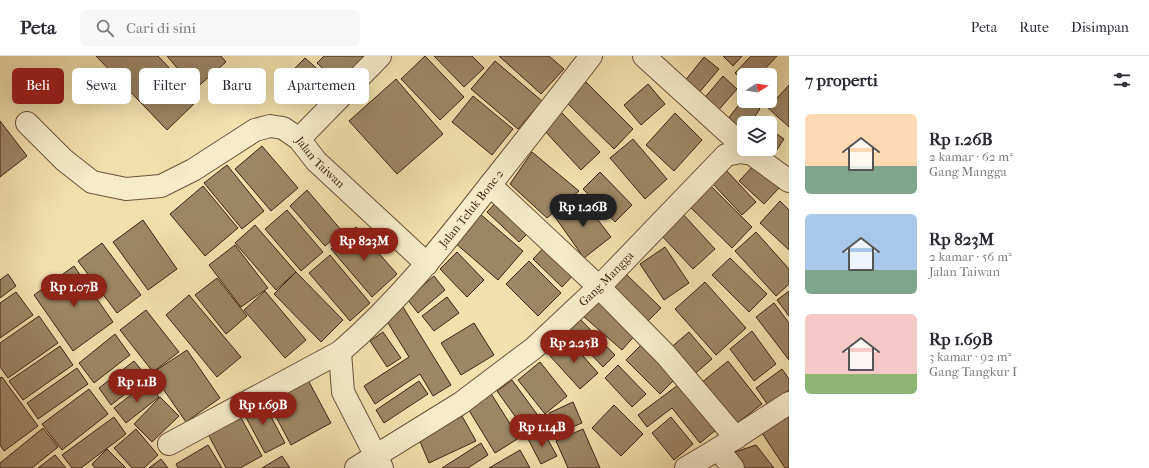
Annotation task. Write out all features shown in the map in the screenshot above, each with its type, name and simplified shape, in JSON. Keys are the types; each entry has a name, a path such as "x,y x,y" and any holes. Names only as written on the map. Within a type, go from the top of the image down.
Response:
{"street":[{"name":"Jalan Taiwan","path":"380,56 299,139 316,161 427,264"},
{"name":"Jalan Teluk Bone 2","path":"169,444 340,352 362,334 427,264 591,56"},
{"path":"644,56 737,140"},
{"path":"27,123 64,160 92,182 126,189 161,186 193,170 255,130 270,126 283,128 299,139"},
{"name":"Gang Mangga","path":"356,468 379,462 534,348 599,287 726,156 731,153 737,152"},
{"path":"756,156 789,181"},
{"path":"490,185 599,287 666,355 727,443 733,468"},
{"path":"340,352 343,392 379,462"},
{"path":"686,468 789,403"}],"building":[{"path":"96,56 158,56 169,68 139,68 139,101 131,92 131,68 108,68"},
{"path":"167,56 221,56 226,62 219,68 208,68 208,78 200,85 200,68 177,68"},
{"path":"324,56 362,56 364,58 354,68 322,68 317,63"},
{"path":"425,56 464,97 440,120 401,79"},
{"path":"434,56 472,56 484,68 464,87"},
{"path":"499,56 549,56 564,69 541,94"},
{"path":"723,56 742,56 733,66"},
{"path":"751,56 777,56 766,68 740,68"},
{"path":"704,57 719,69 698,94 684,82"},
{"path":"305,58 316,68 295,68"},
{"path":"495,61 542,101 518,129 471,89"},
{"path":"723,76 737,89 715,114 701,102"},
{"path":"396,79 443,134 397,174 349,121"},
{"path":"586,82 633,129 614,149 566,102"},
{"path":"648,84 665,104 641,125 624,105"},
{"path":"789,85 789,127 768,108 777,108 777,98"},
{"path":"473,96 513,129 492,155 452,122"},
{"path":"142,104 194,104 167,130"},
{"path":"737,107 760,109 755,116 737,116 737,134 724,124"},
{"path":"561,112 600,152 581,170 543,129"},
{"path":"675,113 702,140 674,171 646,145"},
{"path":"0,121 27,156 0,177"},
{"path":"777,134 784,139 777,150"},
{"path":"633,139 667,179 645,199 610,158"},
{"path":"262,146 298,188 271,211 235,169"},
{"path":"532,152 579,191 547,218 510,184"},
{"path":"227,165 264,211 242,229 204,183"},
{"path":"754,165 779,188 764,204 739,181"},
{"path":"725,169 756,202 742,215 711,182"},
{"path":"600,172 632,205 615,222 583,189"},
{"path":"709,184 752,227 732,248 688,205"},
{"path":"203,186 238,228 205,256 170,214"},
{"path":"307,190 342,231 325,246 290,206"},
{"path":"500,198 533,228 519,242 487,212"},
{"path":"581,198 611,237 584,258 555,217"},
{"path":"780,201 789,210 789,250 760,223"},
{"path":"287,210 323,252 301,271 265,229"},
{"path":"479,213 523,251 498,280 454,242"},
{"path":"682,213 715,249 693,269 660,234"},
{"path":"143,220 177,269 148,290 113,242"},
{"path":"255,225 296,272 276,290 235,243"},
{"path":"356,227 397,274 372,297 331,249"},
{"path":"756,232 789,269 789,284 776,296 735,251"},
{"path":"549,242 578,270 562,287 533,259"},
{"path":"102,243 141,295 117,313 78,261"},
{"path":"235,245 268,288 241,307 209,265"},
{"path":"665,247 689,283 664,300 640,264"},
{"path":"457,252 484,280 467,297 440,269"},
{"path":"330,255 370,303 350,321 309,273"},
{"path":"730,258 767,294 749,312 712,275"},
{"path":"529,261 561,293 538,316 506,284"},
{"path":"74,266 113,322 73,351 34,295"},
{"path":"296,272 343,320 321,342 274,294"},
{"path":"625,273 661,308 642,327 606,292"},
{"path":"8,274 16,286 0,298 0,280"},
{"path":"434,276 445,290 418,313 407,299"},
{"path":"217,278 247,316 226,334 195,295"},
{"path":"705,282 746,328 716,355 675,309"},
{"path":"265,291 306,340 285,358 244,310"},
{"path":"789,291 789,316 777,300"},
{"path":"16,292 33,315 0,338 0,303"},
{"path":"189,295 241,357 217,377 166,315"},
{"path":"447,297 459,313 434,331 422,316"},
{"path":"600,298 637,333 622,350 583,316"},
{"path":"774,303 789,323 789,360 756,317"},
{"path":"403,307 451,385 433,396 420,374 375,404 364,386 409,357 385,318"},
{"path":"146,310 179,352 153,372 120,330"},
{"path":"39,316 58,343 8,378 0,367 0,343"},
{"path":"579,318 615,355 603,367 567,329"},
{"path":"474,323 494,355 461,375 441,343"},
{"path":"752,331 776,364 754,381 730,349"},
{"path":"383,332 401,358 387,367 370,341"},
{"path":"689,332 712,359 691,377 668,350"},
{"path":"115,334 130,355 94,383 79,363"},
{"path":"568,339 598,373 580,389 550,356"},
{"path":"643,343 676,378 660,394 626,360"},
{"path":"60,346 73,365 23,400 9,381"},
{"path":"187,350 220,398 186,422 152,373"},
{"path":"134,361 147,377 111,405 99,388"},
{"path":"728,361 762,404 735,425 701,383"},
{"path":"540,362 567,396 545,414 518,380"},
{"path":"618,365 646,394 632,407 605,378"},
{"path":"77,368 88,384 38,419 27,403"},
{"path":"782,369 789,379 789,390 768,405 756,388"},
{"path":"2,377 38,426 4,451 0,445 0,378"},
{"path":"308,380 331,423 291,445 268,402"},
{"path":"512,380 542,421 527,433 497,391"},
{"path":"419,381 428,394 384,423 376,410"},
{"path":"148,382 159,397 126,423 114,408"},
{"path":"678,385 717,429 700,443 672,408 647,427 638,415"},
{"path":"89,389 108,414 62,450 42,424"},
{"path":"490,392 519,438 495,453 467,407"},
{"path":"160,397 179,416 152,442 134,424"},
{"path":"261,398 285,443 265,453 241,408"},
{"path":"573,402 582,423 558,433 549,413"},
{"path":"614,405 643,434 621,456 592,428"},
{"path":"789,415 789,468 785,468 762,433"},
{"path":"240,416 262,456 240,468 226,468 208,434"},
{"path":"462,416 476,441 429,463 418,437"},
{"path":"114,417 126,434 81,468 72,468 62,455"},
{"path":"671,417 693,444 674,460 652,433"},
{"path":"43,428 58,447 32,468 0,468 0,463"},
{"path":"136,429 158,455 144,468 132,468 114,448"},
{"path":"583,429 600,468 568,468 556,441"},
{"path":"543,431 557,456 541,464 528,439"},
{"path":"481,443 488,455 468,468 442,468"},
{"path":"208,445 222,468 178,468 176,464"},
{"path":"756,445 774,468 745,468 735,452"},
{"path":"107,449 126,468 95,468 92,464"},
{"path":"520,450 530,468 489,468"},
{"path":"55,455 66,468 38,468"},
{"path":"282,456 290,468 262,468"},
{"path":"161,459 168,468 149,468"}]}
